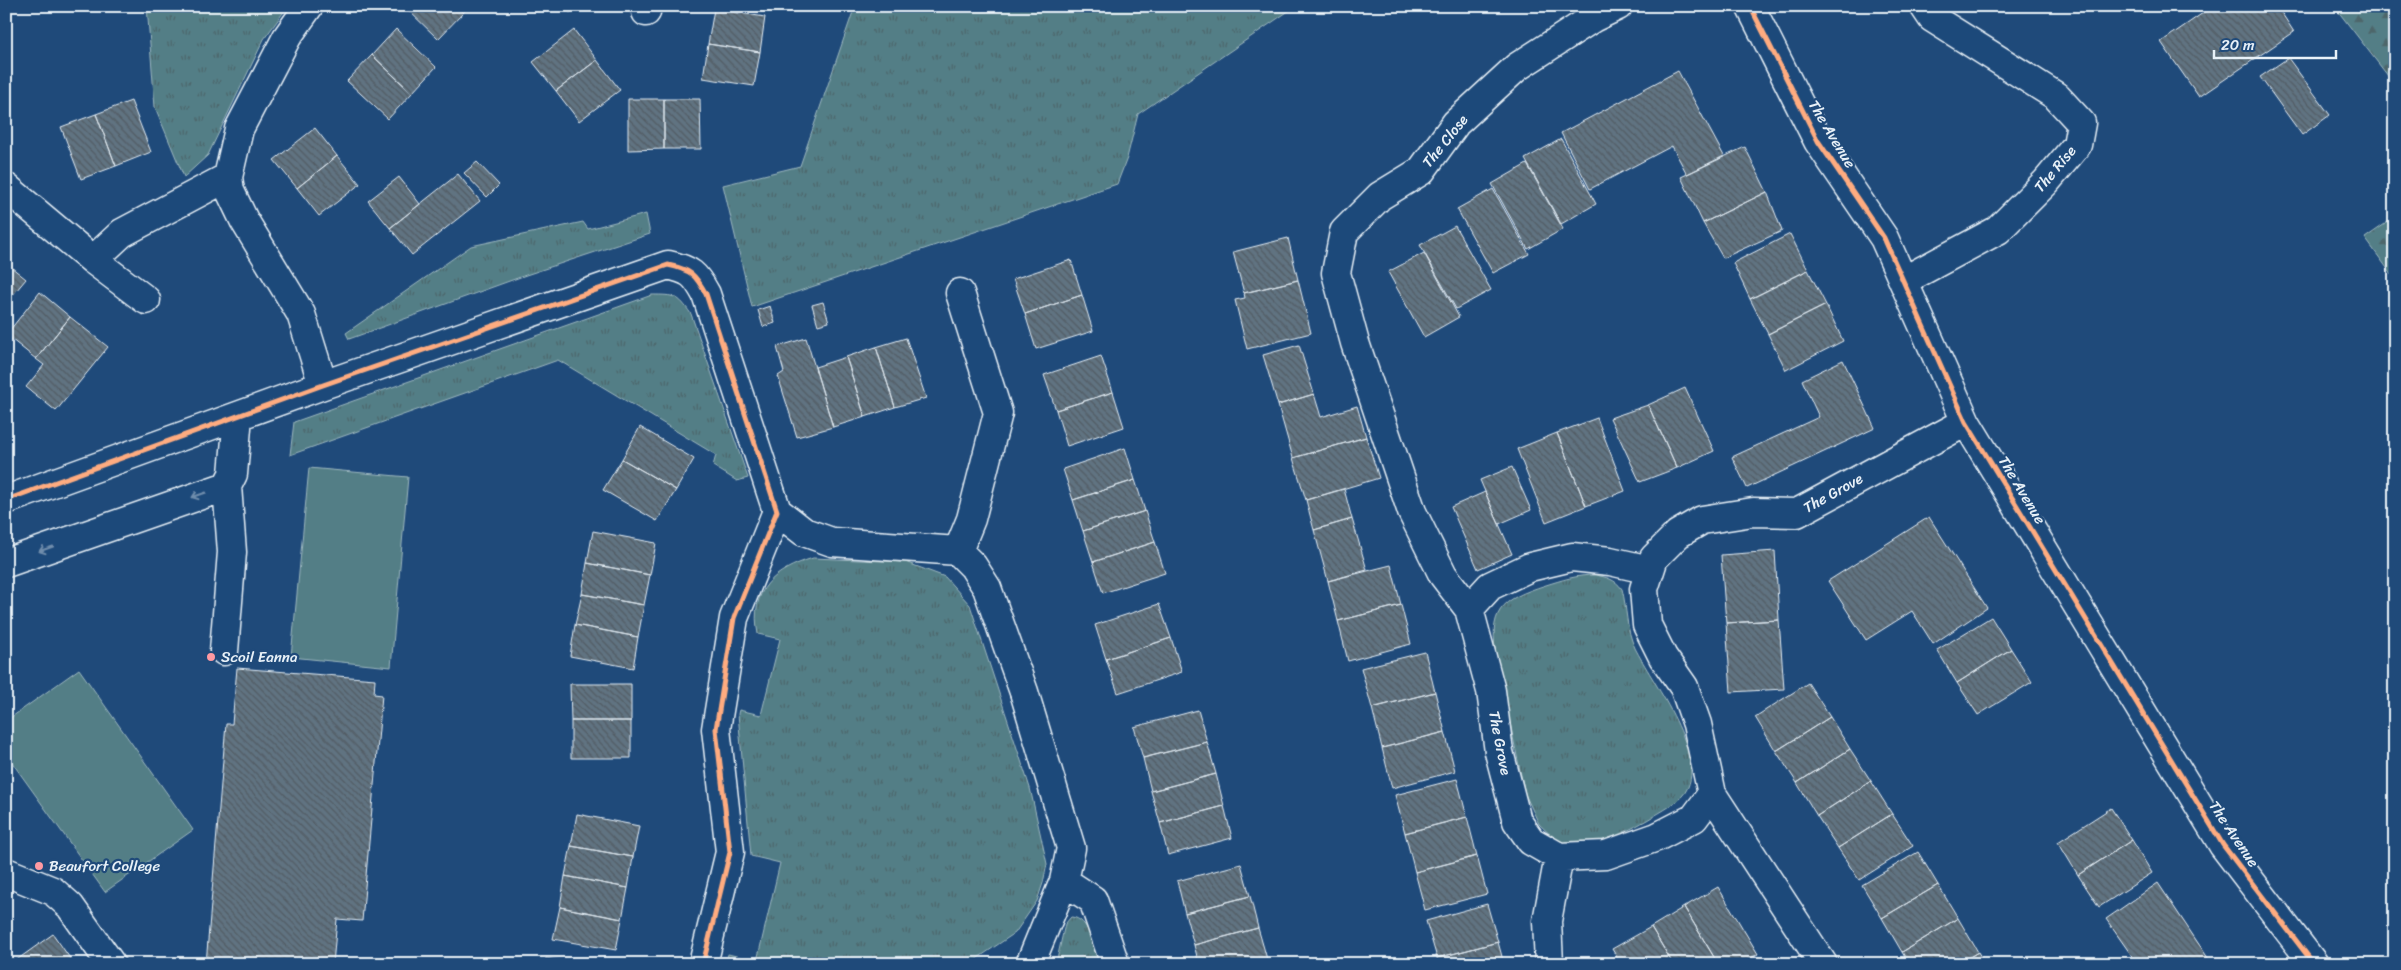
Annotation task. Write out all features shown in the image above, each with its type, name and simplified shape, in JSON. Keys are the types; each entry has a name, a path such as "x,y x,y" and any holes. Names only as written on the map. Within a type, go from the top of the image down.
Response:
{"street":[{"path":"309,6 287,37 239,129 228,177 230,191 244,220 301,314 323,385"},
{"name":"The Close","path":"1383,428 1355,343 1336,273 1344,232 1380,196 1421,171 1456,123 1517,67 1593,18 1618,6"},
{"name":"The Avenue","path":"1750,6 1818,141 1884,238 1966,422 2223,845 2307,961"},
{"name":"The Rise","path":"1904,281 1998,230 2046,182 2077,145 2081,123 2056,96 1932,18 1924,6"},
{"path":"93,260 122,233 228,177"},
{"path":"7,188 93,260 146,300"},
{"path":"6,500 323,385 668,265 685,268 697,277 706,294 777,511 804,532 832,542 958,551 973,566 987,588 1024,692 1071,848 1064,881 1030,964"},
{"path":"958,551 971,519 998,413 960,293"},
{"path":"224,651 232,552 227,486 233,474 238,416"},
{"name":"The Grove","path":"1823,964 1712,794 1697,724 1684,687 1662,657 1647,625 1644,588 1654,558 1678,534 1702,520 1753,512 1797,513 1966,422"},
{"name":"The Grove","path":"1383,428 1412,512 1444,576 1469,609 1490,691 1499,752 1517,822 1531,841 1559,857"},
{"path":"6,563 227,486"},
{"path":"703,964 730,852 716,730 734,618 777,511"},
{"path":"1469,609 1490,586 1530,567 1572,557 1610,561 1650,570"},
{"path":"1549,964 1548,921 1559,857 1606,855 1657,837 1694,818 1712,794"},
{"path":"6,872 53,891 70,906 112,964"},
{"path":"1064,881 1094,900 1115,964"}],"green space":[{"path":"147,6 288,6 264,39 208,155 184,177 155,107"},
{"path":"855,6 1296,6 1138,114 1127,158 1117,184 752,307 723,185 800,166"},
{"path":"2334,6 2395,6 2395,85"},
{"path":"646,214 650,234 526,275 349,339 346,333 471,246 583,222 588,229"},
{"path":"2395,217 2395,279 2365,238"},
{"path":"652,295 675,297 683,303 691,314 748,478 737,481 713,466 716,455 558,360 290,455 294,422"},
{"path":"309,468 408,477 391,667 291,657"},
{"path":"813,558 905,562 945,577 970,605 1030,788 1047,864 1037,901 1015,933 969,964 726,964 728,954 757,961 780,863 751,856 738,714 739,710 761,715 780,639 758,634 757,605 761,594 776,576 799,563"},
{"path":"1595,575 1610,579 1622,589 1632,641 1674,716 1689,754 1691,772 1688,787 1681,797 1647,820 1626,831 1596,842 1561,845 1539,824 1525,794 1497,661 1494,630 1500,610 1507,602 1517,596 1564,580"},
{"path":"79,669 193,830 105,892 6,754 6,721"},
{"path":"1071,917 1083,923 1087,928 1099,964 1056,964 1065,924"}],"building":[{"path":"404,6 456,6 463,13 438,39"},
{"path":"456,6 469,6 463,13"},
{"path":"563,6 576,6 570,13"},
{"path":"2213,6 2277,6 2294,32 2199,97 2161,42"},
{"path":"714,9 765,17 760,52 708,44"},
{"path":"396,29 436,67 412,93 372,55"},
{"path":"574,30 597,60 556,91 533,62"},
{"path":"708,44 760,52 754,86 703,78"},
{"path":"372,55 412,93 388,119 347,81"},
{"path":"2288,58 2330,115 2302,135 2260,77"},
{"path":"597,60 620,90 579,121 556,91"},
{"path":"1678,71 1724,156 1687,174 1672,146 1590,189 1561,133"},
{"path":"628,99 664,99 664,149 628,150"},
{"path":"664,99 700,99 701,149 664,149"},
{"path":"131,101 151,152 116,166 96,114"},
{"path":"96,114 116,166 81,179 61,127"},
{"path":"315,128 337,156 297,188 274,160"},
{"path":"1561,139 1596,204 1561,224 1525,159"},
{"path":"1745,147 1767,192 1703,223 1681,177"},
{"path":"337,156 360,184 319,216 297,188"},
{"path":"477,162 499,185 487,197 464,173"},
{"path":"1527,164 1563,229 1528,249 1492,184"},
{"path":"458,174 480,201 412,255 390,228"},
{"path":"399,177 420,204 390,228 368,201"},
{"path":"1493,189 1529,254 1493,273 1457,209"},
{"path":"1767,192 1782,231 1723,258 1703,223"},
{"path":"1455,226 1491,290 1456,309 1420,245"},
{"path":"1790,234 1808,270 1750,299 1733,263"},
{"path":"1288,238 1298,280 1244,293 1233,252"},
{"path":"1424,253 1459,317 1424,337 1388,272"},
{"path":"1071,260 1082,295 1025,314 1013,279"},
{"path":"6,263 26,279 6,303"},
{"path":"1808,270 1826,305 1768,334 1750,299"},
{"path":"1298,280 1311,333 1247,349 1235,300 1245,298 1244,293"},
{"path":"40,292 70,317 36,359 6,335"},
{"path":"1082,295 1093,331 1036,349 1025,314"},
{"path":"823,302 829,322 818,325 812,305"},
{"path":"1826,305 1843,341 1786,370 1768,334"},
{"path":"770,306 775,323 763,327 758,310"},
{"path":"70,317 108,347 56,411 26,387 44,365 36,359"},
{"path":"806,338 833,427 797,437 778,376 784,372 777,347"},
{"path":"906,338 926,398 895,407 876,347"},
{"path":"1299,345 1314,394 1278,405 1263,355"},
{"path":"876,347 895,407 865,417 846,357"},
{"path":"1101,356 1113,392 1056,410 1044,375"},
{"path":"846,357 865,417 833,427 815,367"},
{"path":"1843,360 1875,428 1747,488 1732,457 1819,417 1802,380"},
{"path":"1685,388 1714,451 1677,468 1648,405"},
{"path":"1113,392 1124,427 1067,446 1056,410"},
{"path":"1314,394 1321,417 1357,406 1366,437 1293,458 1278,405"},
{"path":"1648,405 1677,468 1640,482 1610,418"},
{"path":"1597,418 1625,491 1586,506 1557,433"},
{"path":"640,427 694,459 676,490 622,459"},
{"path":"1557,433 1586,506 1546,522 1517,449"},
{"path":"1366,437 1379,478 1306,500 1293,458"},
{"path":"1125,448 1135,480 1073,500 1063,469"},
{"path":"622,459 676,490 657,521 603,490"},
{"path":"1512,467 1531,510 1499,524 1480,480"},
{"path":"1135,480 1145,511 1083,531 1073,500"},
{"path":"1344,489 1352,519 1314,530 1306,500"},
{"path":"1485,492 1512,554 1478,569 1451,507"},
{"path":"1145,511 1155,542 1093,562 1083,531"},
{"path":"1929,517 1987,608 1933,644 1912,611 1866,640 1828,581"},
{"path":"1352,519 1367,570 1328,581 1314,530"},
{"path":"593,531 656,543 650,575 587,563"},
{"path":"1155,542 1165,573 1103,593 1093,562"},
{"path":"1775,551 1779,620 1726,623 1721,555"},
{"path":"587,563 650,575 644,605 582,594"},
{"path":"1391,565 1401,605 1338,621 1328,581"},
{"path":"582,594 644,605 638,637 575,625"},
{"path":"1159,604 1171,638 1106,659 1095,625"},
{"path":"1401,605 1411,644 1348,661 1338,621"},
{"path":"1991,617 2011,649 1957,683 1937,650"},
{"path":"1779,620 1784,689 1731,692 1726,623"},
{"path":"575,625 638,637 633,668 570,656"},
{"path":"1171,638 1182,672 1118,693 1106,659"},
{"path":"2011,649 2032,682 1978,715 1957,683"},
{"path":"1425,652 1435,692 1372,708 1361,668"},
{"path":"237,668 375,679 374,694 382,695 362,921 337,919 333,964 206,964 226,724 232,724"},
{"path":"1808,683 1830,717 1776,751 1755,717"},
{"path":"570,684 631,684 631,721 571,721"},
{"path":"1435,692 1445,732 1382,748 1372,708"},
{"path":"1198,710 1207,742 1143,758 1134,727"},
{"path":"1830,717 1850,749 1797,783 1776,751"},
{"path":"571,721 631,721 631,758 571,758"},
{"path":"1445,732 1455,771 1392,788 1382,748"},
{"path":"1207,742 1216,774 1151,791 1143,758"},
{"path":"1850,749 1871,781 1817,816 1797,783"},
{"path":"1216,774 1224,806 1160,823 1151,791"},
{"path":"1457,779 1467,817 1405,833 1395,795"},
{"path":"1871,781 1892,814 1838,848 1817,816"},
{"path":"1224,806 1232,838 1168,855 1160,823"},
{"path":"2111,808 2132,840 2078,875 2058,842"},
{"path":"577,814 639,826 633,857 571,846"},
{"path":"1892,814 1913,846 1859,880 1838,848"},
{"path":"1467,817 1477,856 1415,872 1405,833"},
{"path":"2132,840 2152,873 2099,907 2078,875"},
{"path":"571,846 633,857 628,888 565,876"},
{"path":"1918,852 1938,885 1882,918 1862,885"},
{"path":"1477,856 1487,894 1425,910 1415,872"},
{"path":"1241,864 1250,896 1185,913 1177,881"},
{"path":"565,876 628,888 622,919 560,907"},
{"path":"2158,883 2212,964 2120,964 2132,956 2106,919"},
{"path":"1938,885 1958,918 1902,952 1882,918"},
{"path":"1718,887 1758,954 1741,964 1718,964 1684,907"},
{"path":"1250,896 1258,928 1194,945 1185,913"},
{"path":"1487,904 1498,942 1437,958 1426,921"},
{"path":"560,907 622,919 616,950 553,939"},
{"path":"1684,907 1717,962 1714,964 1673,964 1651,927"},
{"path":"1958,918 1978,952 1958,964 1909,964 1902,952"},
{"path":"1651,927 1673,964 1621,964 1612,949"},
{"path":"1258,928 1267,959 1250,964 1199,964 1194,945"},
{"path":"53,934 74,964 11,964"},
{"path":"1498,942 1504,964 1438,964 1437,958"},
{"path":"1978,952 1985,964 1958,964"},
{"path":"546,958 578,964 545,964"},
{"path":"1267,959 1268,964 1250,964"}],"cycle path":[{"path":"1750,6 1818,141 1884,238 1966,422 2223,845 2314,964"},
{"path":"6,500 323,385 668,265 687,271 695,277 706,294 777,511 734,618 716,729 730,852 703,964"}],"place":[{"name":"Scoil Eanna","path":"211,657"},
{"name":"Beaufort College","path":"39,866"}]}
